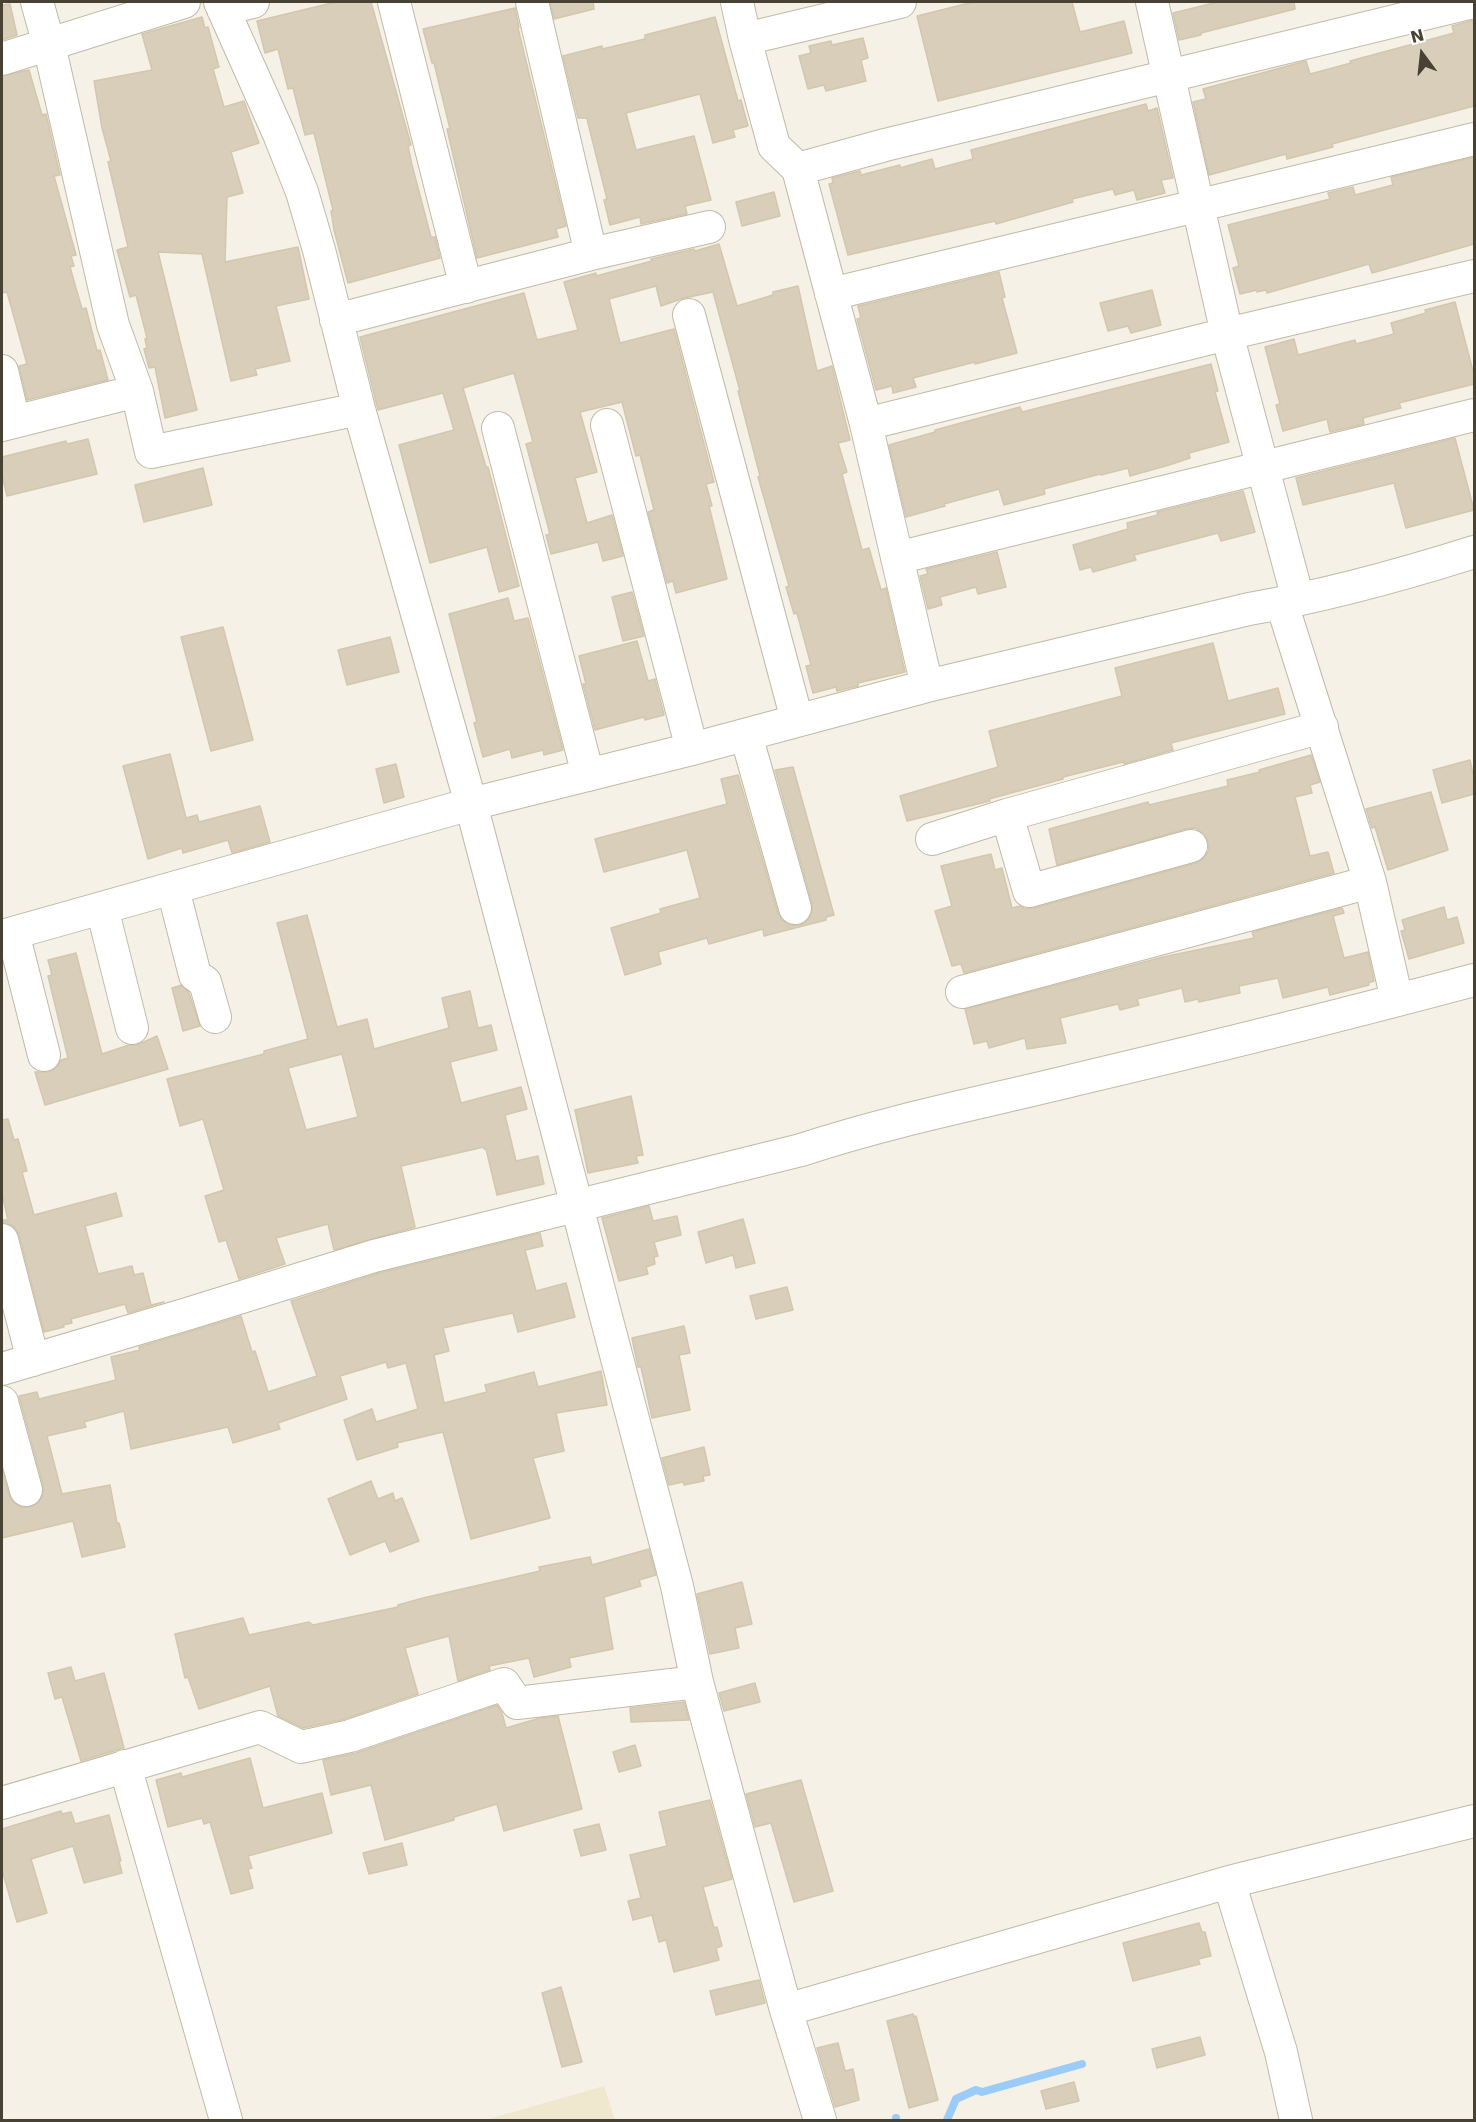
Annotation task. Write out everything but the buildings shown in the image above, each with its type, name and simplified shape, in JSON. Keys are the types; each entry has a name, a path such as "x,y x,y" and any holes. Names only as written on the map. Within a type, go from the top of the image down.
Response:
{"street":[{"path":"37,2 49,45 113,325 137,391 151,452 359,410"},
{"path":"2,59 184,2"},
{"path":"254,2 221,5 279,134 302,192 319,250 359,410 471,804 677,1586 697,1682 786,2010 820,2121"},
{"path":"394,2 466,287"},
{"path":"532,2 591,254"},
{"path":"737,2 774,146 798,169 866,424 927,686"},
{"path":"745,39 900,2"},
{"path":"1152,2 1227,334 1263,466 1290,602 1322,727 1370,882 1396,1000"},
{"path":"798,169 885,145 1473,2"},
{"path":"831,294 1474,139"},
{"path":"336,320 591,254 709,227"},
{"path":"866,424 1227,334 1474,276"},
{"path":"689,315 796,720"},
{"path":"2,371 8,424 137,391"},
{"path":"897,558 1474,415"},
{"path":"607,425 692,749"},
{"path":"498,428 588,775"},
{"path":"44,1055 7,934 471,804 692,749 927,686 1249,609 1290,602 1423,568 1474,552"},
{"path":"932,839 1007,815 1322,727"},
{"path":"746,735 795,908"},
{"path":"1007,815 1029,891 1191,846"},
{"path":"962,992 1370,882"},
{"path":"173,888 195,975 205,982 215,1017"},
{"path":"102,908 132,1028"},
{"path":"2,1369 374,1256 801,1150 855,1132 919,1115 1132,1066 1474,980"},
{"path":"2,1240 33,1360"},
{"path":"2,1402 26,1490"},
{"path":"2,1803 260,1727 301,1747 350,1736 504,1684 517,1703 697,1682"},
{"path":"125,1766 226,2121"},
{"path":"786,2010 1229,1882 1474,1821"},
{"path":"1229,1882 1281,2052 1296,2121"}],"shaded area":[{"path":"604,2086 615,2120 485,2120"}],"waterway":[{"path":"947,2120 956,2099 976,2090 982,2092 1082,2064"}]}
